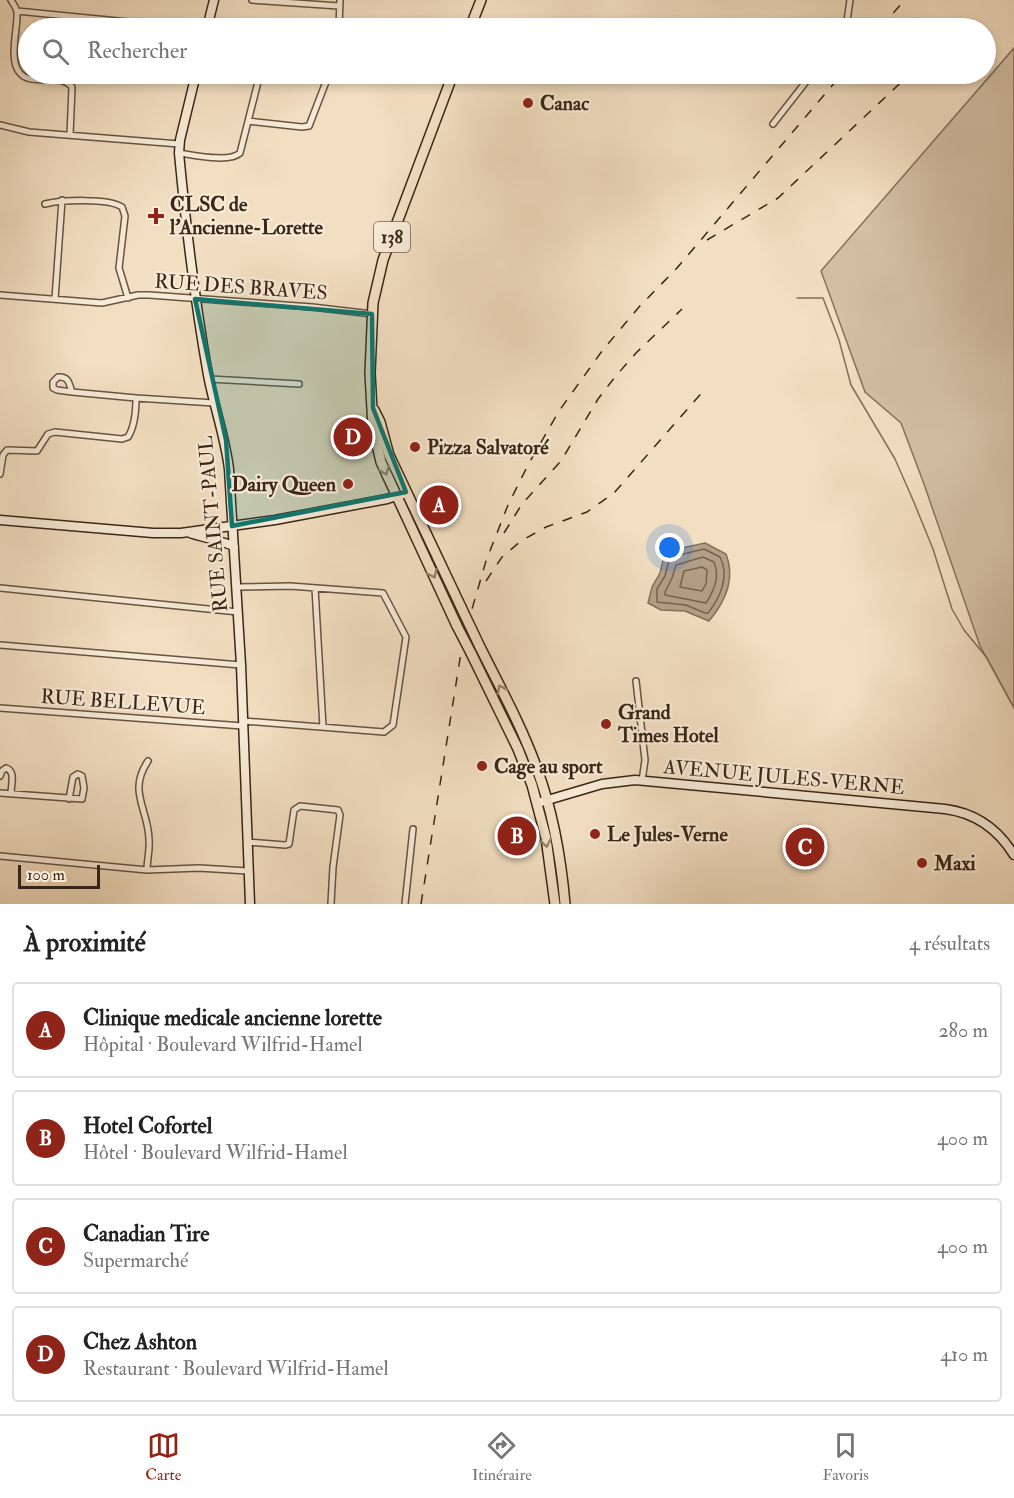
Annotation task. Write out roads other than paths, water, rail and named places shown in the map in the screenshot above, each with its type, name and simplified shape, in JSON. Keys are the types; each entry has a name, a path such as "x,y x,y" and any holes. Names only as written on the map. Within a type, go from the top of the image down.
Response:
{"main road":[{"path":"474,18 481,0"},
{"name":"138","path":"449,84 383,260 372,314 370,373 373,428 381,462 395,497 542,801 555,904"},
{"path":"373,408 380,422 389,455 526,741 542,801 556,837 566,904"}],"street":[{"path":"11,0 17,11 14,54 18,70"},
{"path":"210,18 214,0"},
{"path":"252,0 340,3 339,18"},
{"path":"847,18 850,0"},
{"path":"17,11 88,18"},
{"path":"69,84 72,87 70,135"},
{"name":"RUE SAINT-PAUL","path":"194,84 179,148 195,299 209,379 225,440 229,469 241,665 250,904"},
{"path":"0,125 19,131 179,148 233,158 240,153 257,84"},
{"path":"248,121 309,126 325,84"},
{"path":"773,124 804,84"},
{"path":"45,204 62,200 112,203 122,207 125,216 119,268 128,298"},
{"path":"55,299 62,200"},
{"name":"RUE DES BRAVES","path":"0,295 102,303 149,295 312,307 372,314"},
{"path":"209,379 299,384"},
{"path":"72,392 214,403"},
{"path":"0,474 3,455 7,450 37,450 48,434 55,432 122,439 128,437 134,422 136,398"},
{"path":"0,520 153,533 187,532 275,520 395,497 406,492"},
{"path":"187,532 214,541 229,542 234,547"},
{"path":"237,587 315,588 323,727"},
{"path":"0,588 238,612"},
{"name":"RUE BELLEVUE","path":"0,708 384,732 391,728 406,637 383,593 315,588"},
{"path":"0,645 241,665"},
{"path":"636,681 645,760 642,781"},
{"path":"147,870 150,840 138,791 142,770 148,761"},
{"path":"0,776 6,768 12,773 11,794"},
{"path":"0,793 69,799 82,799 84,788 82,776 78,774 73,777 69,799"},
{"name":"AVENUE JULES-VERNE","path":"542,801 602,784 642,781 955,810 974,816 990,826 1014,855"},
{"path":"247,842 285,845 289,843 294,810 300,806 338,810 340,815 331,904"},
{"path":"405,904 413,829"},
{"path":"0,856 147,870 199,868 248,871"}],"water":[{"path":"705,543 726,554 730,572 724,598 709,621 685,611 661,610 648,603 652,587 660,573 665,552"}],"waterway":[{"path":"797,298 823,298 839,340 851,385 895,459 933,549 952,609 964,630 987,658 1014,708"}],"railway":[{"path":"889,18 905,0"},
{"path":"421,904 463,640 486,561 508,505 528,465 559,411 602,351 639,307 677,268 833,84"},
{"path":"707,240 778,198 899,84"},
{"path":"504,533 522,504 561,461 598,399 615,377 636,353 682,309"},
{"path":"486,581 502,557 521,541 546,527 587,512 614,493 705,389"}],"place":[{"name":"Canac","path":"528,103"},
{"name":"CLSC de l'Ancienne-Lorette","path":"156,216"},
{"name":"Chez Ashton","path":"353,437"},
{"name":"Pizza Salvatoré","path":"415,447"},
{"name":"Dairy Queen","path":"348,484"},
{"name":"Clinique medicale ancienne lorette","path":"439,505"},
{"name":"Grand Times Hotel","path":"606,724"},
{"name":"Cage au sport","path":"482,766"},
{"name":"Le Jules-Verne","path":"595,834"},
{"name":"Hotel Cofortel","path":"517,836"},
{"name":"Canadian Tire","path":"805,847"},
{"name":"Maxi","path":"922,863"}]}
